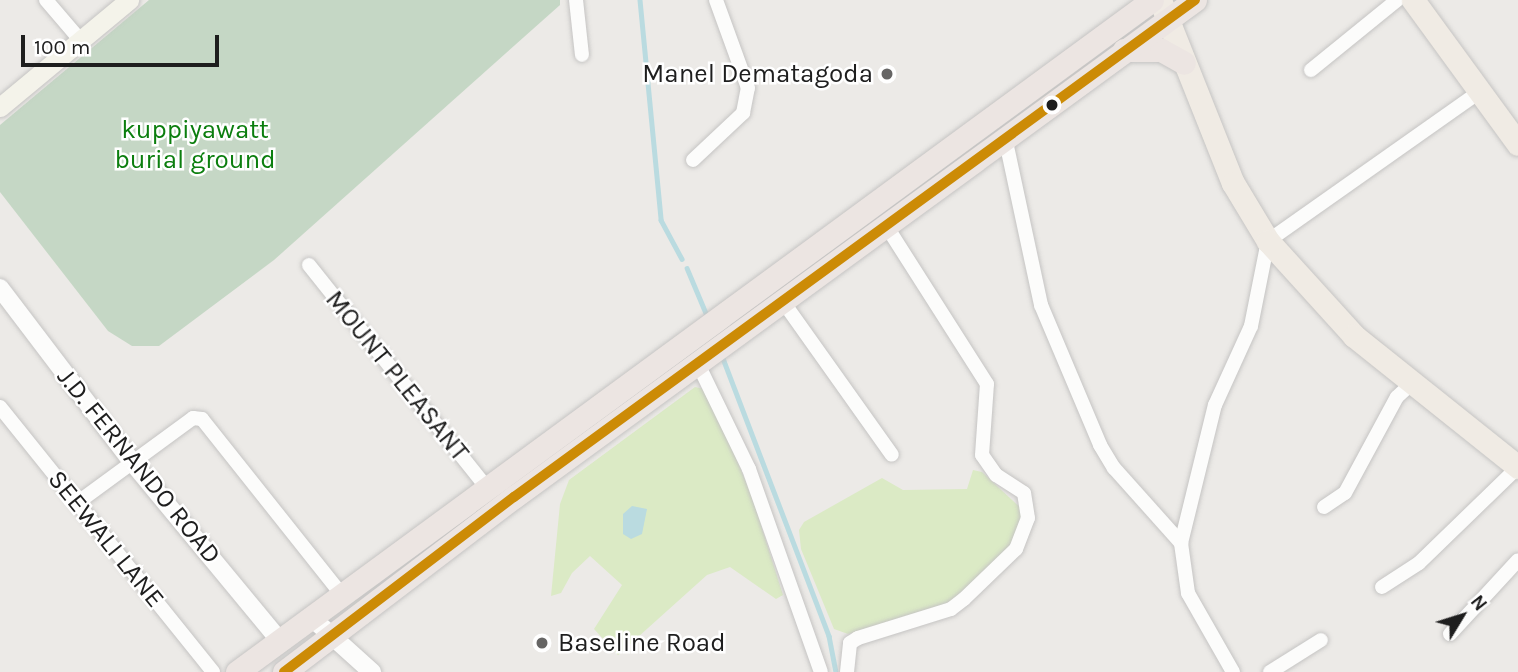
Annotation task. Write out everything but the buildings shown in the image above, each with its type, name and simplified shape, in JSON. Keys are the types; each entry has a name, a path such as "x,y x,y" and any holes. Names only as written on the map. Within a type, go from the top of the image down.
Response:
{"highway":[{"path":"237,672 1152,0"},
{"path":"284,672 1123,50 1164,10 1195,0"},
{"path":"1123,50 1161,50 1184,63"}],"main road":[{"path":"0,107 129,0"},
{"path":"1413,0 1518,144"},
{"path":"1164,10 1233,184 1268,241 1354,336 1518,467"}],"street":[{"path":"46,0 81,41"},
{"path":"576,0 582,55"},
{"path":"693,160 743,113 748,89 716,0"},
{"path":"1311,70 1397,0"},
{"path":"1233,672 1188,593 1181,543 1215,405 1251,326 1268,241 1479,92"},
{"path":"1005,137 1041,305 1100,445 1181,543"},
{"path":"847,672 850,643 858,638 951,609 1016,549 1028,519 1024,493 996,475 982,455 987,384 887,227"},
{"name":"MOUNT PLEASANT","path":"309,265 486,487"},
{"name":"J.D. FERNANDO ROAD","path":"1,293 132,462 280,641"},
{"path":"783,303 892,455"},
{"path":"712,353 749,469 821,672"},
{"path":"1324,507 1345,493 1397,397 1411,384"},
{"name":"SEEWALI LANE","path":"0,407 213,672"},
{"path":"77,503 193,418 202,419 343,596"},
{"path":"1382,587 1419,563 1518,467"},
{"path":"1450,634 1518,560"},
{"path":"312,618 372,672"},
{"path":"1270,672 1321,640"}],"green space":[{"name":"kuppiyawatt burial ground","path":"149,0 560,0 560,5 274,260 159,346 132,346 108,331 0,192 0,125"},
{"path":"695,387 704,389 715,405 753,500 783,595 776,599 730,567 707,575 618,655 594,629 622,585 590,556 572,573 561,593 551,596 560,504 569,480"},
{"path":"973,470 982,472 1024,511 1009,551 946,607 848,634 834,629 801,549 799,530 804,522 882,478 903,490 967,489"}],"water":[{"path":"632,506 647,509 642,534 631,539 623,534 623,514"}],"waterway":[{"path":"640,0 661,220 682,259"},
{"path":"687,268 708,318"},
{"path":"721,353 829,636 836,672"}],"transit line":[{"path":"284,672 514,497 1195,0"}],"place":[{"name":"Manel Dematagoda","path":"887,74"},
{"name":"Baseline Road","path":"542,643"}]}
